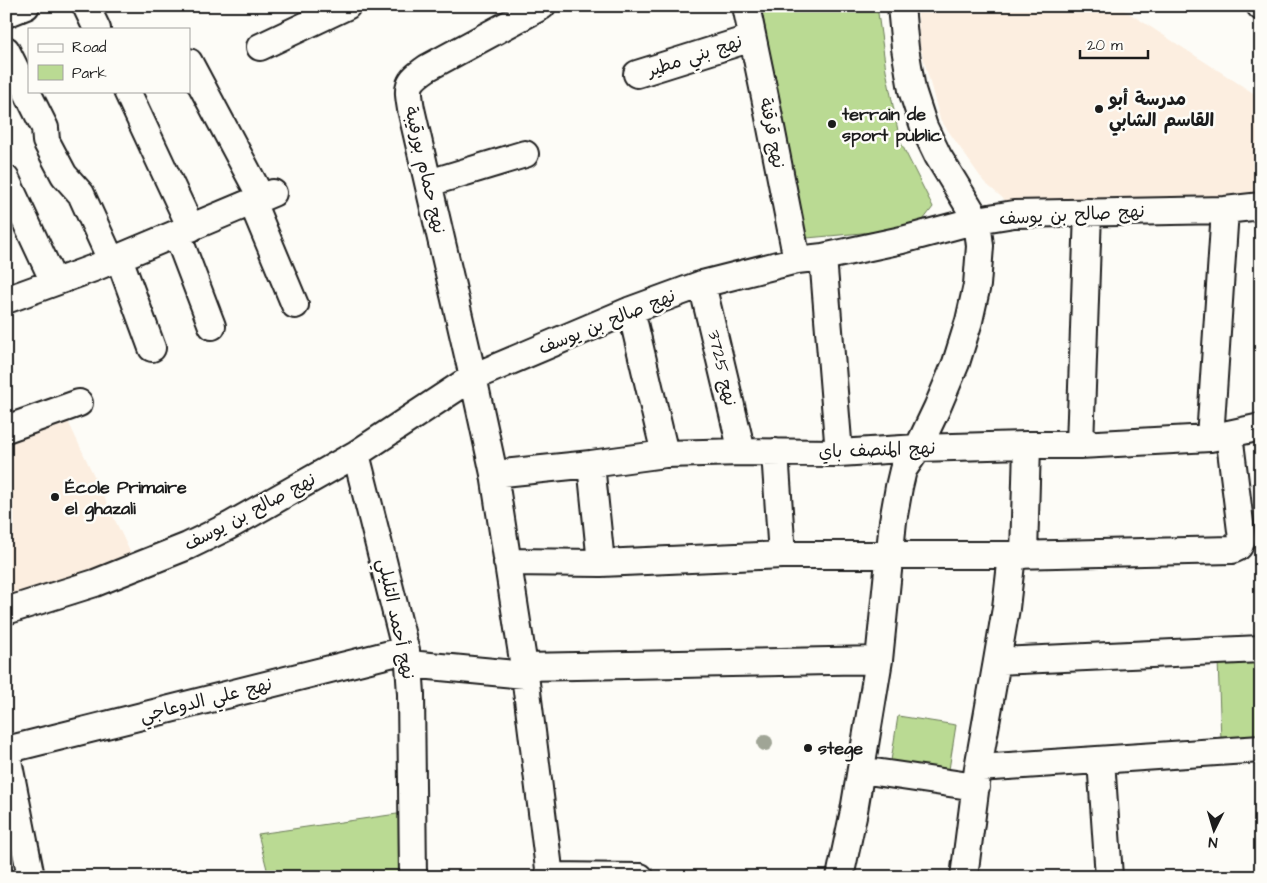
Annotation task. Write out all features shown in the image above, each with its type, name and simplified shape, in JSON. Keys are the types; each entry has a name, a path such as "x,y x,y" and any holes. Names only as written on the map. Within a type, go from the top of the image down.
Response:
{"street":[{"path":"6,14 26,6"},
{"path":"86,6 97,28"},
{"path":"260,47 348,6"},
{"name":"نهج حمام بورقيبة","path":"542,6 427,68 410,83 408,91 410,109 429,183 494,474 525,671 550,876"},
{"name":"نهج قرقنة","path":"746,6 797,260"},
{"path":"840,877 854,811 879,660 896,499 903,470 918,448 956,363 976,285 980,246 977,220 938,156 924,127 912,90 901,6"},
{"name":"نهج بني مطير","path":"638,74 752,38"},
{"path":"6,50 45,128 46,141 64,175 81,194 115,259 152,348"},
{"path":"190,64 262,197 295,304"},
{"path":"127,92 184,231 212,326"},
{"path":"429,183 526,154"},
{"path":"6,179 54,282"},
{"path":"6,300 94,268 262,197"},
{"name":"نهج صالح بن يوسف","path":"6,611 95,583 188,546 243,518 356,454 473,377 632,310 702,284 797,260 823,257 902,240 977,220 1014,214 1225,210 1261,206"},
{"path":"507,562 601,563 782,554 1018,555 1224,551 1237,548 1240,546 1242,539 1220,436 1225,210"},
{"path":"1080,446 1088,212"},
{"path":"823,257 839,453"},
{"name":"نهج 3725","path":"702,284 742,452"},
{"path":"632,310 665,454"},
{"path":"6,429 79,403"},
{"name":"نهج المنصف باي","path":"494,474 665,454 742,452 839,453 918,448 1027,445 1080,446 1220,436 1261,427"},
{"path":"964,877 977,778 1018,555 1027,445"},
{"path":"775,452 782,554"},
{"name":"نهج أحمد التليلي","path":"356,454 408,657 411,694 413,877"},
{"path":"591,464 601,563"},
{"path":"998,661 1261,649"},
{"name":"نهج علي الدوعاجي","path":"6,750 408,657 525,671 879,660"},
{"path":"861,770 977,778 1101,760 1261,749"},
{"path":"6,750 31,877"},
{"path":"1101,760 1109,877"},
{"path":"550,876 640,877"}],"shaded area":[{"name":"مدرسة أبو القاسم الشابي","path":"917,6 1118,6 1261,98 1261,205 1027,219 984,182 940,119 920,46"},
{"name":"École Primaire el ghazali","path":"66,417 133,558 6,602 6,437"}],"green space":[{"name":"terrain de sport public","path":"761,6 877,6 886,70 900,141 933,207 917,228 807,238 802,227"},
{"path":"1261,660 1261,740 1221,740 1218,661"},
{"path":"898,716 956,725 948,776 890,767"},
{"path":"404,813 405,877 269,877 258,834"}],"place":[{"name":"مدرسة أبو القاسم الشابي","path":"1099,109"},
{"name":"terrain de sport public","path":"832,124"},
{"name":"École Primaire el ghazali","path":"55,497"},
{"name":"stege","path":"808,748"}]}
